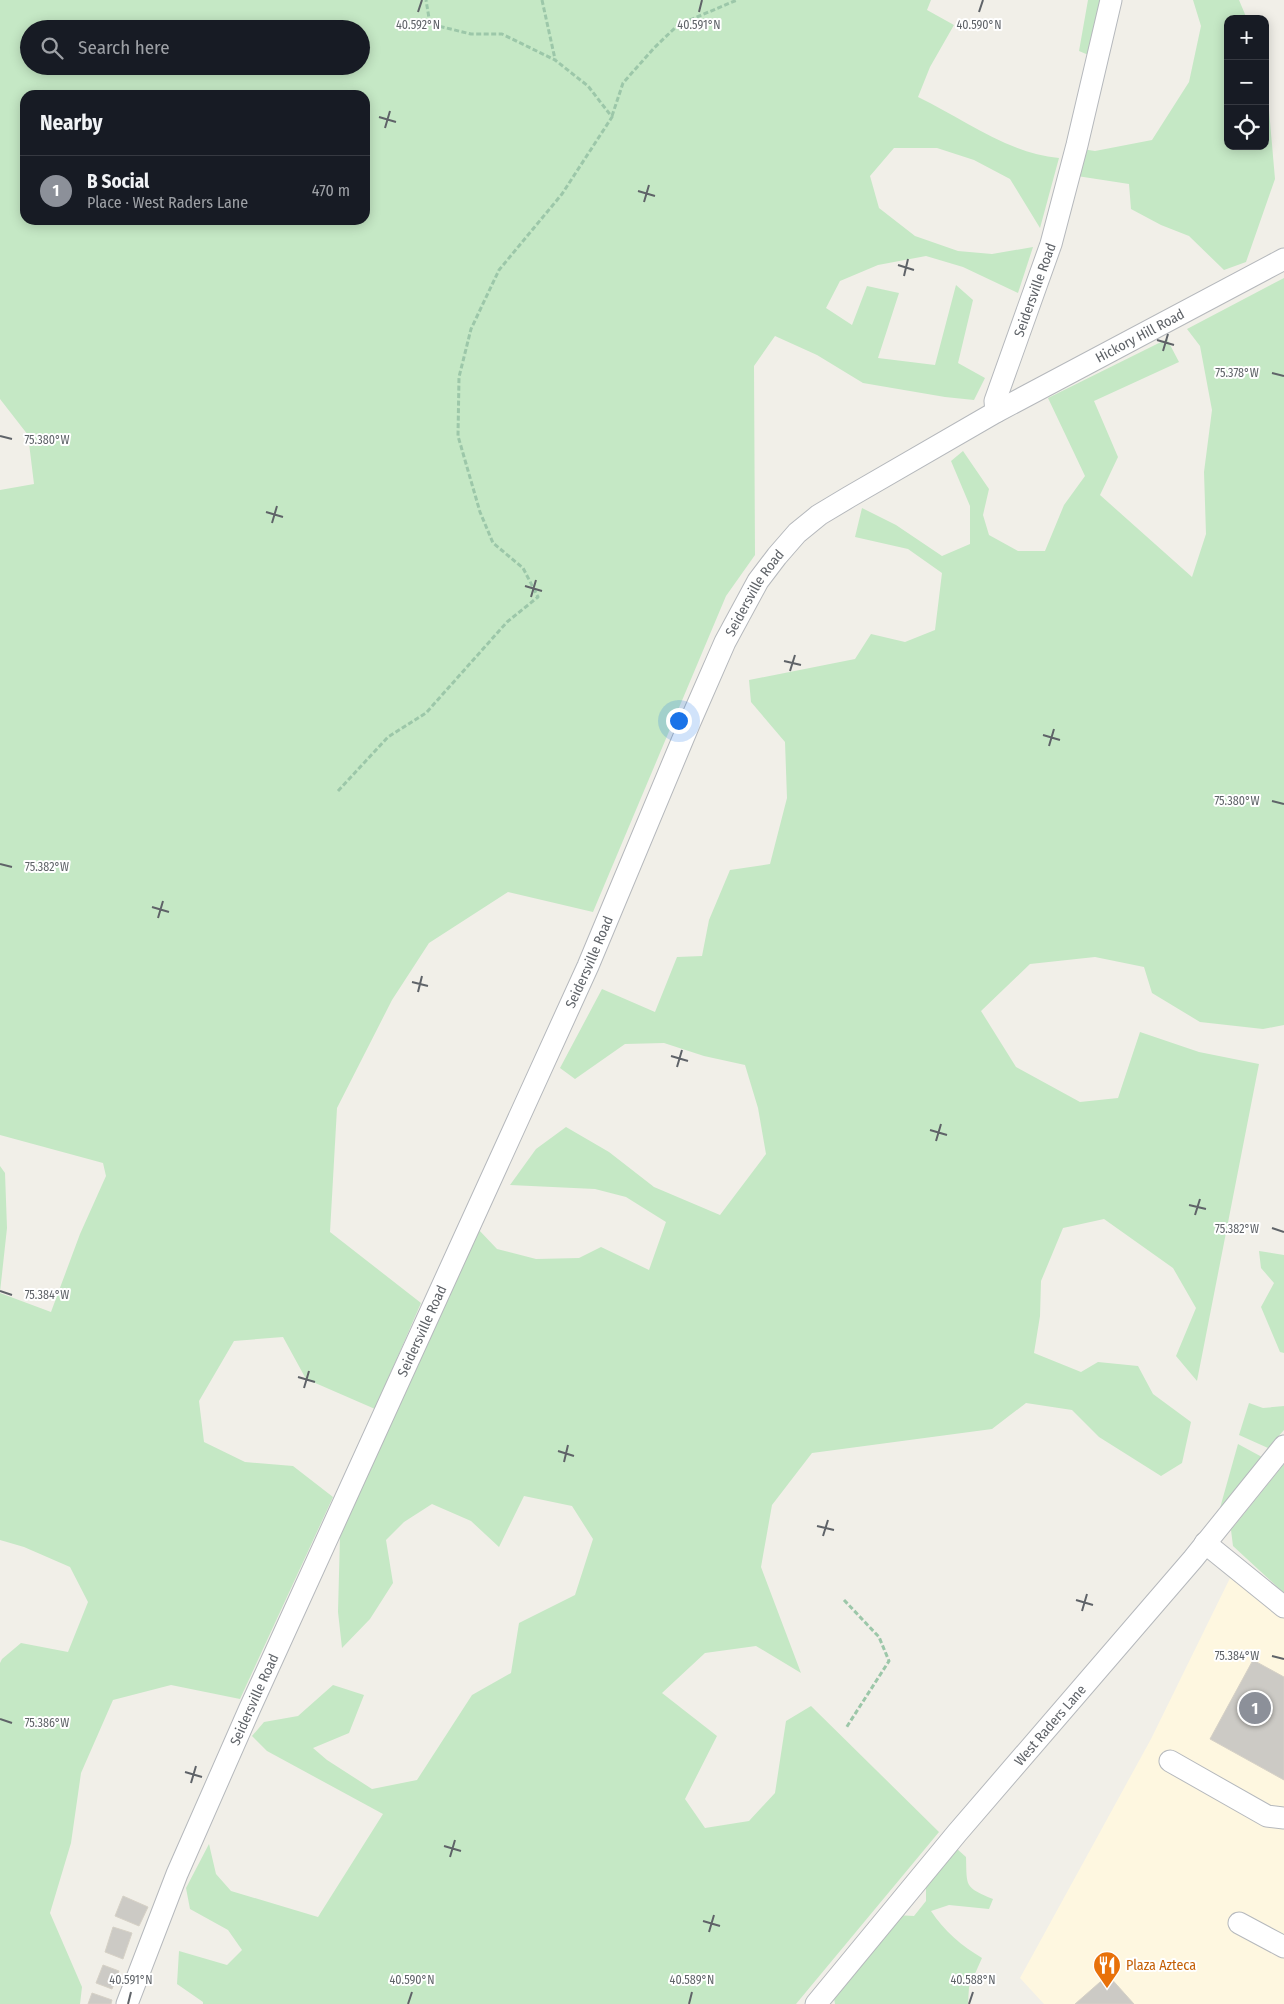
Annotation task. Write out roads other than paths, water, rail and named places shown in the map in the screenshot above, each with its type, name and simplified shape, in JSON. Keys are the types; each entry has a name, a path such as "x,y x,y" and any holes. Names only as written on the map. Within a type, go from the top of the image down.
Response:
{"street":[{"name":"Seidersville Road","path":"126,2004 178,1874 243,1724 588,966 725,642 758,581 797,533 819,515 996,412 995,401 1051,244 1077,145 1111,0"},
{"name":"Hickory Hill Road","path":"996,412 1284,259"},
{"name":"West Raders Lane","path":"816,2004 957,1833 1205,1543 1284,1446"},
{"path":"1205,1543 1284,1607"},
{"path":"1170,1761 1266,1816 1284,1818"},
{"path":"1239,1923 1284,1948"}],"place":[{"name":"B Social","path":"1255,1708"},
{"name":"Plaza Azteca","path":"1107,1989"}]}
